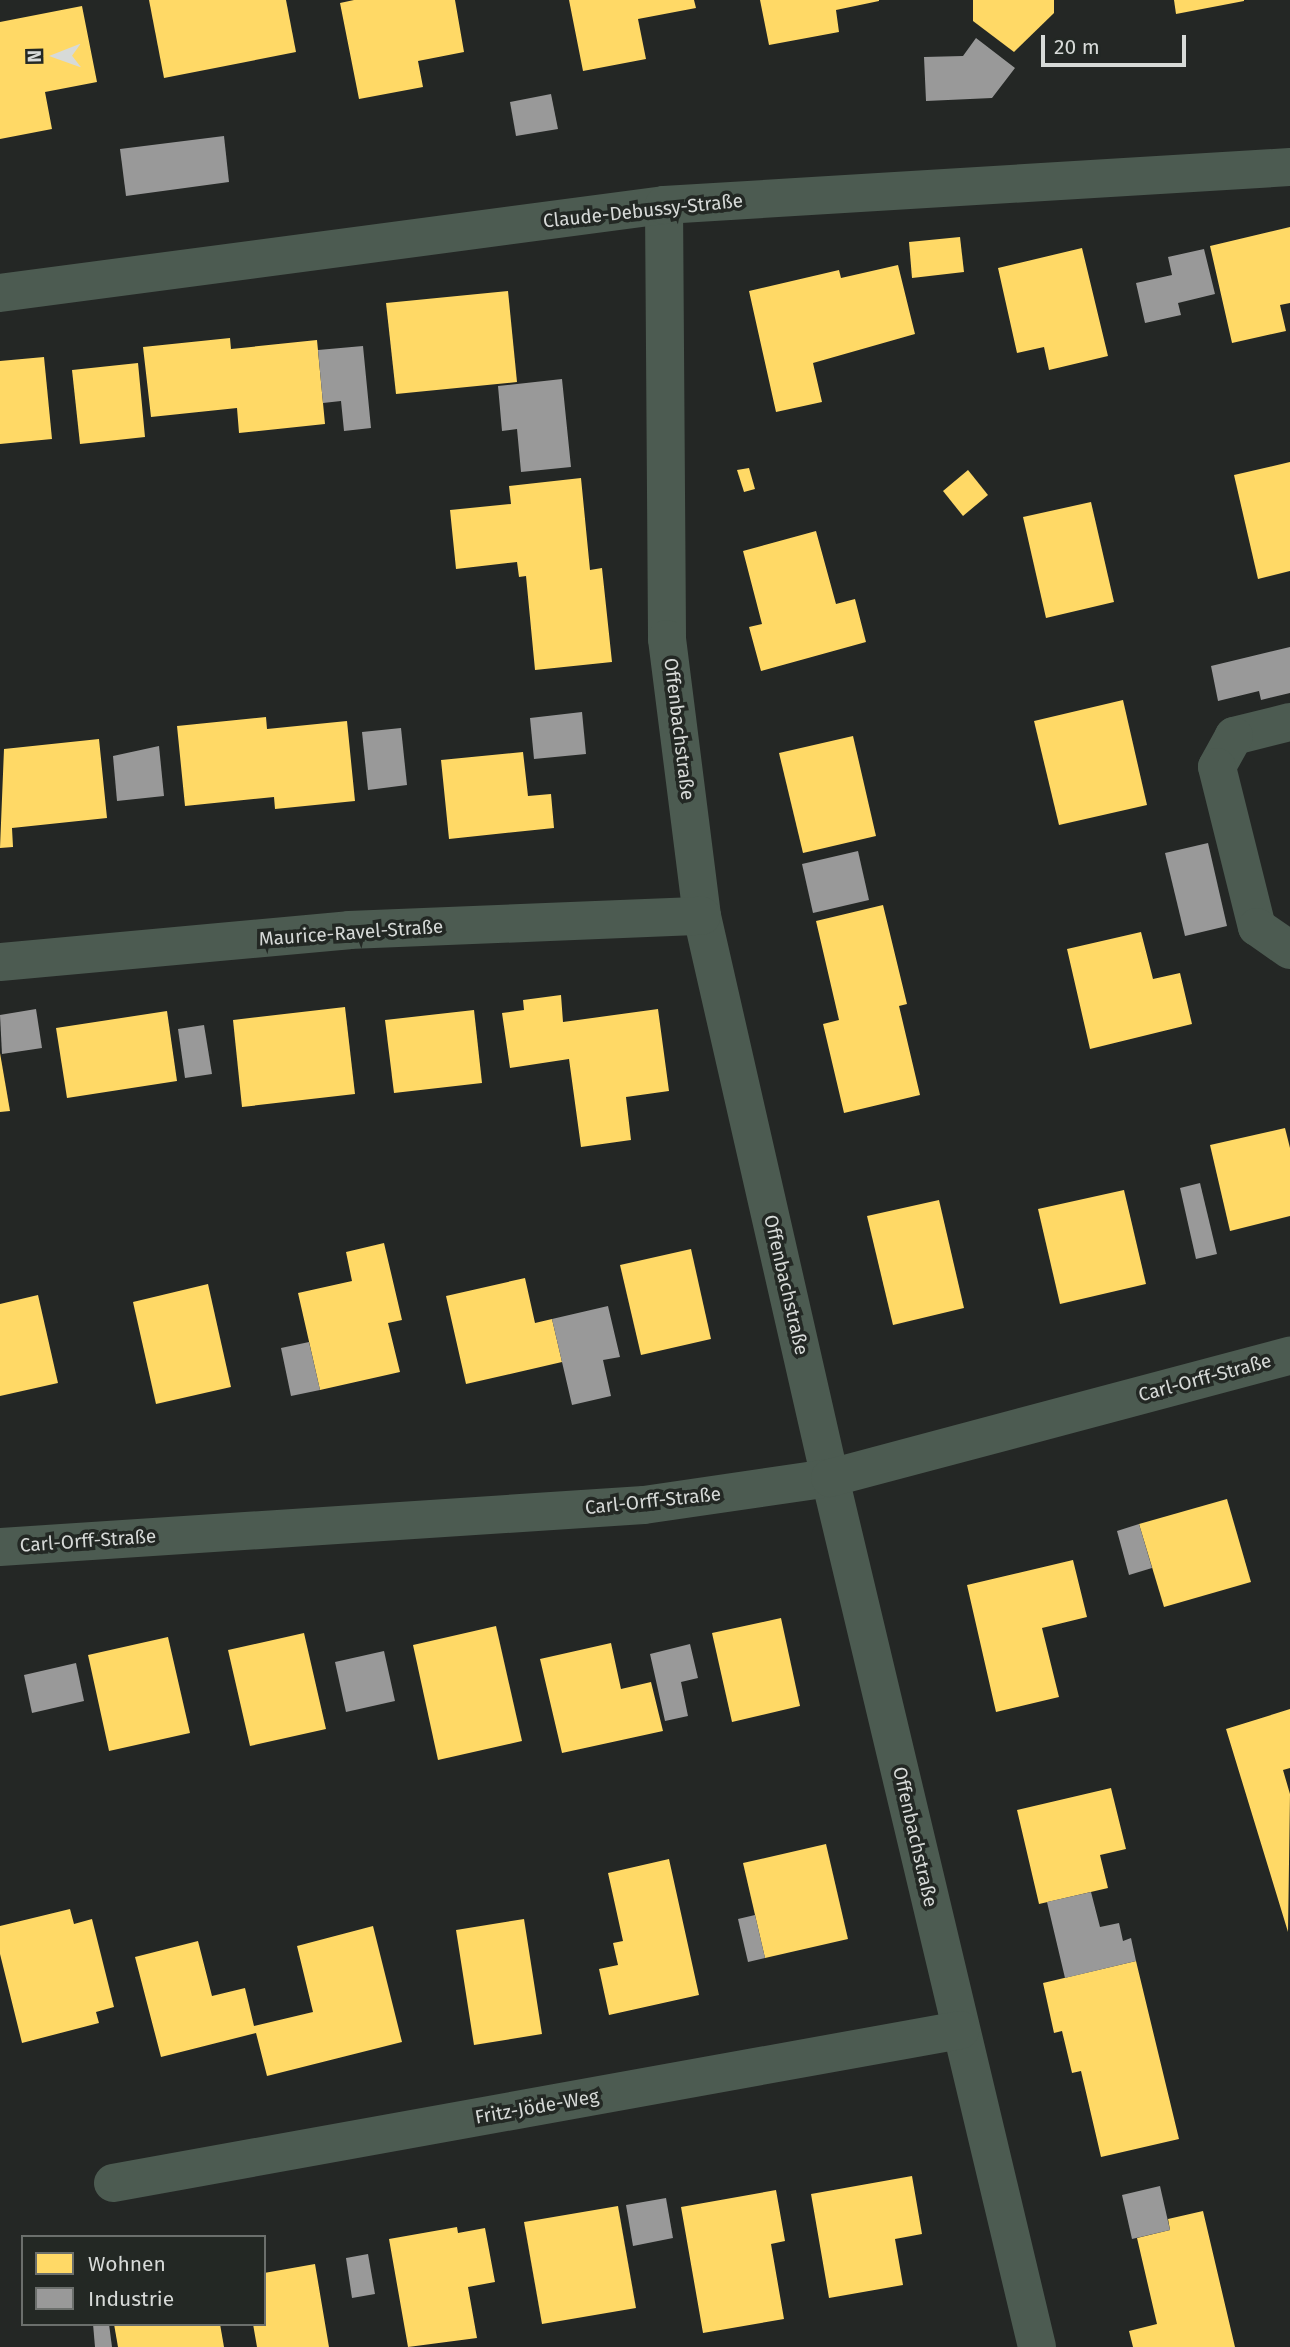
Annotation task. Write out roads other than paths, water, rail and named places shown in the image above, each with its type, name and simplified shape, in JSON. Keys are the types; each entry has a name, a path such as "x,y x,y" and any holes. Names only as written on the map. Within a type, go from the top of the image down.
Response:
{"street":[{"name":"Claude-Debussy-Straße","path":"0,293 664,205 1290,167"},
{"name":"Offenbachstraße","path":"664,205 667,639 702,916 830,1478 1037,2347"},
{"path":"1290,722 1234,736 1217,767 1256,927 1290,950"},
{"name":"Maurice-Ravel-Straße","path":"0,962 349,930 702,916"},
{"name":"Carl-Orff-Straße","path":"0,1547 644,1505 830,1478 1290,1356"},
{"name":"Fritz-Jöde-Weg","path":"113,2183 961,2030"}]}
